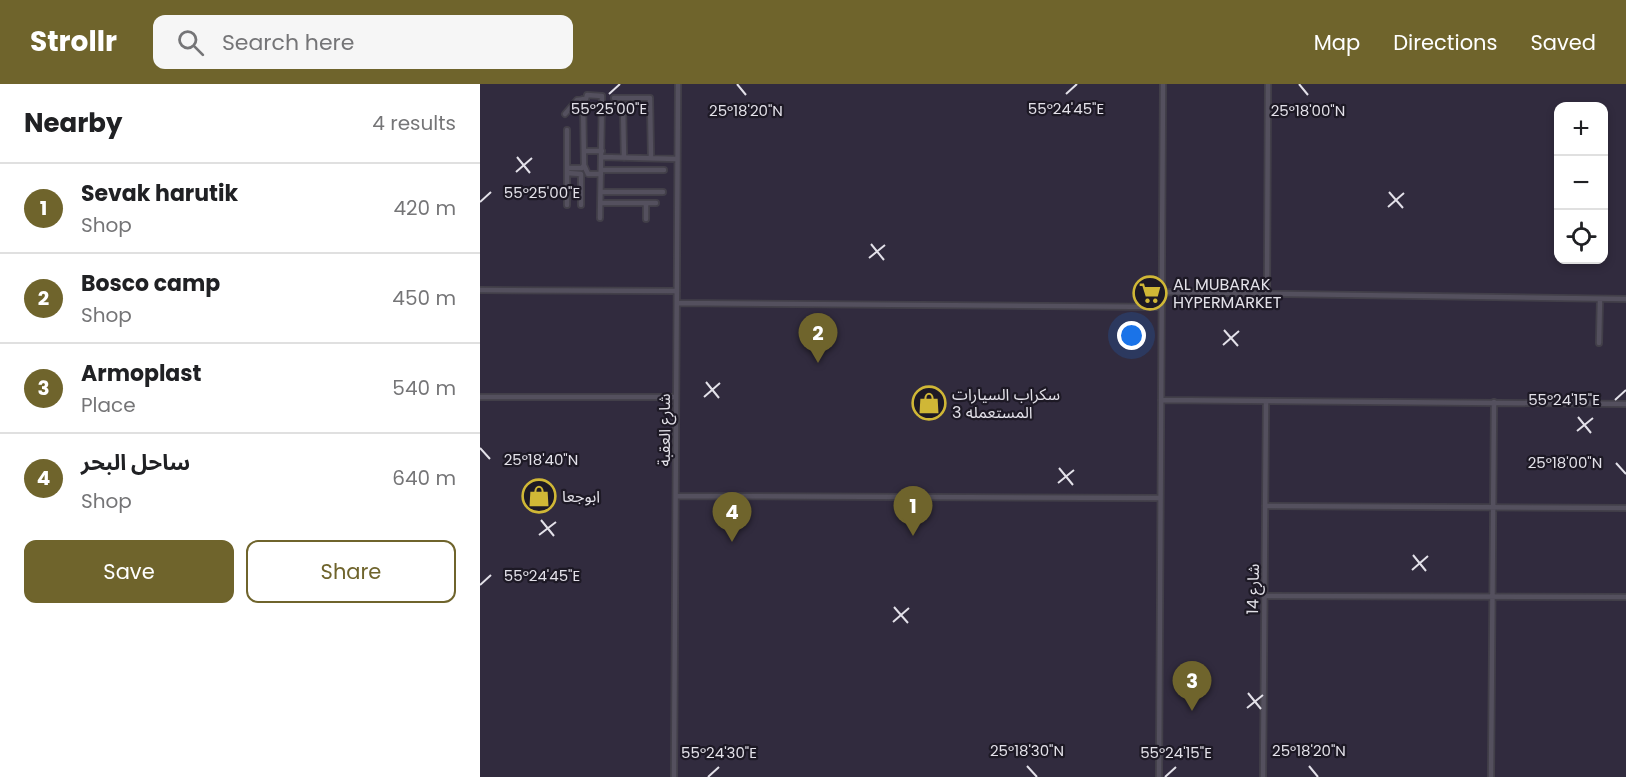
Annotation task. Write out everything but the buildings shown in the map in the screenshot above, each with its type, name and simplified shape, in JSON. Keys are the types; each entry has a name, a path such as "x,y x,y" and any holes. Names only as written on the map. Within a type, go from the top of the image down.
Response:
{"street":[{"name":"شارع العقبة","path":"675,777 678,84"},
{"path":"1159,777 1163,84"},
{"path":"1267,294 1268,84"},
{"path":"565,114 577,100 586,99 588,94 602,96 600,218"},
{"path":"614,98 650,98 651,158"},
{"path":"583,99 584,165 587,166 588,174 664,170"},
{"path":"623,105 624,158"},
{"path":"567,130 567,205"},
{"path":"584,151 624,158 677,159"},
{"path":"636,158 636,170"},
{"path":"567,171 582,168 584,165"},
{"path":"567,171 581,174 581,206"},
{"path":"601,192 663,192"},
{"path":"636,192 636,203"},
{"path":"601,203 656,203"},
{"path":"646,203 646,219"},
{"path":"480,291 677,291"},
{"path":"1161,292 1626,299"},
{"path":"1599,343 1600,298"},
{"path":"677,303 1161,308"},
{"path":"480,397 676,397"},
{"path":"1161,400 1626,404 1626,397"},
{"name":"شارع 14","path":"1263,777 1266,401"},
{"path":"1491,777 1494,402"},
{"path":"676,496 1160,498"},
{"path":"1265,506 1626,508"},
{"path":"1265,596 1626,597"}],"shaded area":[{"path":"480,84 1626,84 1626,777 480,777"}],"place":[{"name":"AL MUBARAK HYPERMARKET","path":"1150,293"},
{"name":"Bosco camp","path":"818,363"},
{"name":"سكراب السيارات المستعمله 3","path":"929,403"},
{"name":"ابوجعا","path":"539,496"},
{"name":"Sevak harutik","path":"913,536"},
{"name":"ساحل البحر","path":"732,542"},
{"name":"Armoplast","path":"1192,711"}]}
